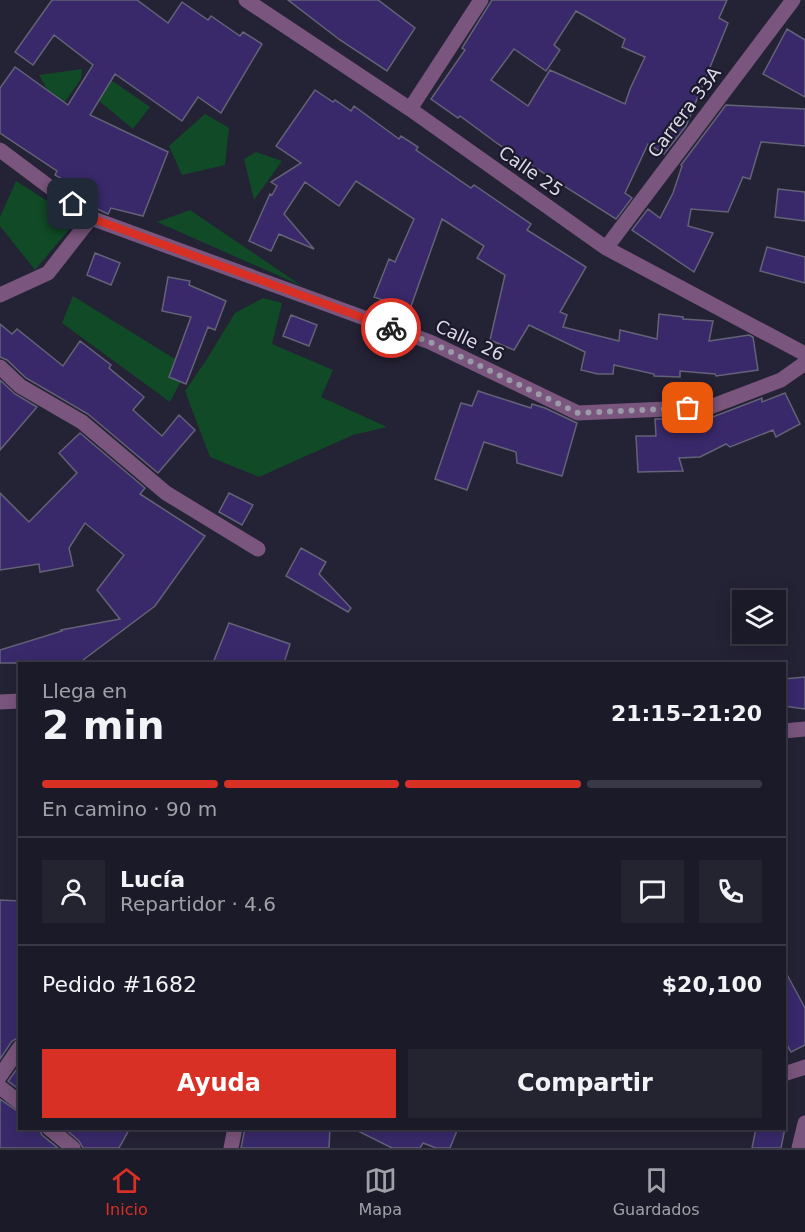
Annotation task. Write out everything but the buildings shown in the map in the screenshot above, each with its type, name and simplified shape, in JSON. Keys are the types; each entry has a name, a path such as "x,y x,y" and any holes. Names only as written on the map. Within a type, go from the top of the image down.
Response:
{"street":[{"name":"Calle 25","path":"246,0 410,110 606,248 805,354"},
{"path":"410,110 481,0"},
{"name":"Carrera 33A","path":"606,248 793,0"},
{"name":"Calle 26","path":"0,150 91,218 430,342 578,413 710,407 781,380 805,363"},
{"path":"0,295 48,273 91,218"},
{"path":"0,367 20,386 82,422 166,493 258,549"},
{"path":"0,702 18,701"},
{"path":"786,731 805,729"},
{"path":"0,1076 18,1050"},
{"path":"786,1073 805,1067"},
{"path":"0,1087 18,1101"},
{"path":"799,1148 805,1123"},
{"path":"52,1130 73,1148"},
{"path":"231,1148 235,1130"}],"green space":[{"path":"82,69 81,79 59,110 39,75"},
{"path":"96,73 114,82 150,107 133,129 87,91"},
{"path":"205,114 229,128 225,165 182,175 169,146"},
{"path":"256,152 282,161 254,200 244,159"},
{"path":"16,181 77,220 35,270 0,226 0,217"},
{"path":"190,210 302,286 157,222"},
{"path":"73,296 188,367 170,402 62,323"},
{"path":"263,298 282,303 272,344 333,370 321,397 387,427 353,435 259,477 210,457 185,391 235,313"}],"way so far":[{"path":"391,328 430,342 578,413 688,408"}],"route":[{"path":"73,204 91,218 391,328"}]}
